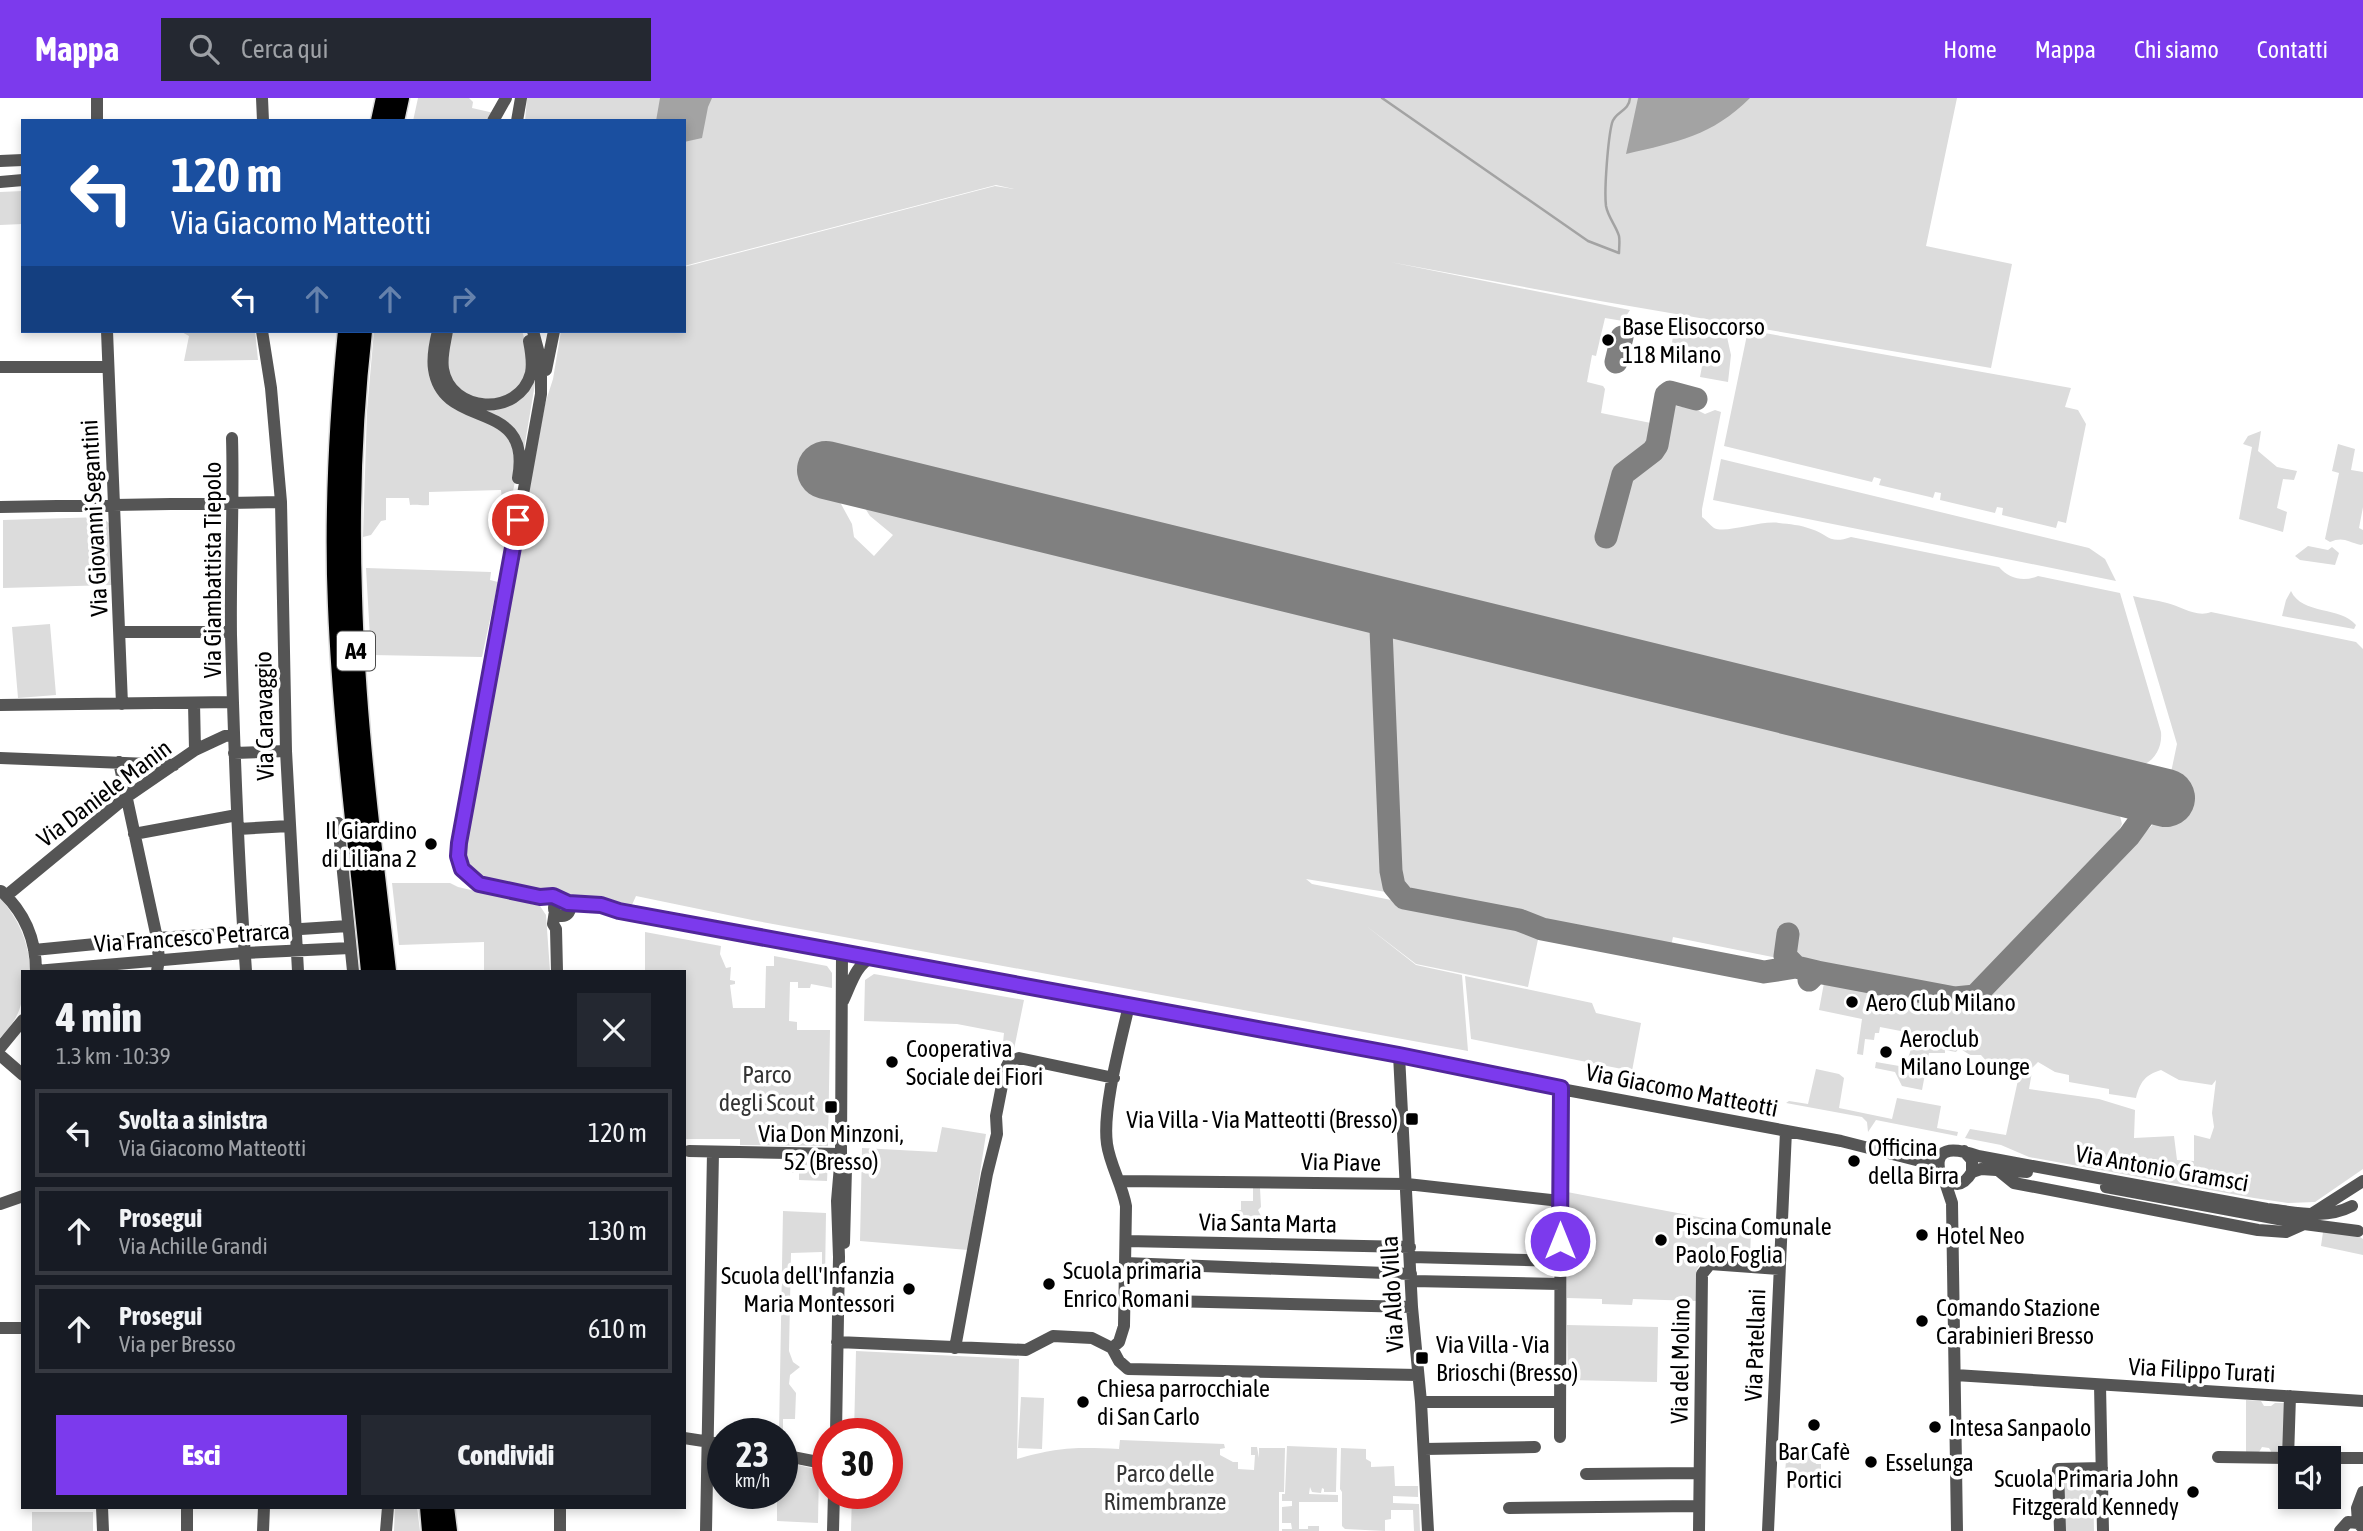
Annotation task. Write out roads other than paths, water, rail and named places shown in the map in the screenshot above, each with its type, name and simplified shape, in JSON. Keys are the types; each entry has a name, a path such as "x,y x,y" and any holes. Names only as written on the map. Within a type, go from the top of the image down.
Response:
{"highway":[{"path":"380,119 385,98"},
{"path":"395,119 400,98"},
{"name":"A4","path":"347,333 337,505 337,606 370,970"},
{"name":"A4","path":"363,333 357,384 351,506 353,599 362,743 387,970"},
{"path":"429,1509 431,1531"},
{"path":"445,1509 447,1531"}],"street":[{"path":"97,98 97,119"},
{"path":"262,98 263,119"},
{"path":"494,119 506,98"},
{"path":"517,119 521,98"},
{"path":"0,161 21,160"},
{"path":"0,182 21,180"},
{"name":"Via Giovanni Segantini","path":"107,333 121,704"},
{"name":"Via Caravaggio","path":"262,333 271,388 281,502 286,751 298,970"},
{"path":"438,333 433,361 441,389 461,408 496,420 511,434 518,447 520,465 514,497 514,542"},
{"path":"447,333 442,359 448,383 465,400 491,405 510,399 528,380 532,363 525,333"},
{"path":"534,333 541,361 541,394"},
{"path":"554,333 458,856 462,869 479,884 540,897 562,908 556,929 557,970"},
{"path":"0,367 108,367"},
{"name":"Via Giambattista Tiepolo","path":"232,438 233,734 246,970"},
{"path":"0,507 281,502"},
{"path":"120,632 231,632"},
{"path":"0,705 233,702"},
{"path":"194,703 194,750"},
{"name":"Via Daniele Manin","path":"3,893 125,798 194,750 233,734"},
{"path":"234,753 286,751"},
{"path":"0,758 175,765"},
{"path":"119,762 157,938 158,966"},
{"path":"134,834 237,815"},
{"path":"338,823 353,970"},
{"path":"238,829 289,826"},
{"path":"3,893 24,921 34,950 36,970"},
{"name":"Via Giacomo Matteotti","path":"562,908 611,914 625,912 1399,1055 1875,1149 1928,1163 1942,1177"},
{"name":"Via Francesco Petrarca","path":"34,950 157,938 348,926"},
{"name":"Via Francesco Petrarca","path":"60,970 158,966 244,953 350,948"},
{"path":"836,1418 842,952"},
{"path":"841,1005 858,969 866,960 872,958"},
{"path":"1112,1348 1122,1335 1126,1206 1107,1145 1106,1125 1129,1005"},
{"path":"0,1048 21,1022"},
{"path":"0,1055 21,1073"},
{"name":"Via Aldo Villa","path":"1399,1055 1412,1307 1421,1402 1428,1531"},
{"path":"955,1348 997,1133 996,1116 1009,1062 1019,1058 1114,1078"},
{"path":"1560,1437 1561,1088"},
{"name":"Via Patellani","path":"1768,1531 1786,1131"},
{"path":"1784,1161 1790,1148 1808,1135"},
{"name":"Via Giacomo Matteotti","path":"1875,1149 1892,1148 1938,1156 1944,1154"},
{"path":"689,1150 841,1154"},
{"path":"1952,1203 1968,1177 1972,1160 1964,1151 1951,1150 1944,1154 1939,1163 1952,1203 1958,1531"},
{"name":"Via Antonio Gramsci","path":"1964,1151 1978,1156 2267,1209 2361,1232"},
{"path":"707,1418 713,1152"},
{"name":"Via Antonio Gramsci","path":"1968,1177 1981,1169 2025,1172 2308,1219 2339,1212 2351,1206"},
{"path":"1942,1177 1954,1184 1968,1177"},
{"name":"Via Piave","path":"1120,1181 1407,1184 1560,1201"},
{"path":"2308,1219 2363,1181"},
{"path":"2361,1232 2353,1221 2351,1206 2358,1194 2363,1192"},
{"path":"0,1204 21,1197"},
{"name":"Via Santa Marta","path":"1126,1241 1560,1261"},
{"path":"1125,1263 1560,1284"},
{"name":"Via del Molino","path":"1699,1531 1702,1274 1710,1265 1779,1269"},
{"path":"1125,1300 1412,1307"},
{"path":"0,1328 21,1328"},
{"path":"837,1342 1026,1350 1053,1336 1092,1338 1112,1348 1119,1361 1128,1369 1418,1375"},
{"name":"Via Filippo Turati","path":"1955,1375 2363,1401"},
{"path":"2100,1385 2103,1531"},
{"path":"2289,1446 2290,1396"},
{"path":"1421,1402 1560,1402"},
{"path":"686,1438 707,1441 706,1531"},
{"path":"1424,1448 1535,1447"},
{"path":"2218,1457 2278,1458"},
{"path":"2341,1458 2363,1458"},
{"path":"2060,1531 2058,1469 2102,1468"},
{"path":"1586,1474 1698,1473"},
{"path":"2340,1531 2348,1522 2360,1525 2357,1508 2363,1492"},
{"path":"1509,1508 1698,1506"},
{"path":"103,1509 103,1531"},
{"path":"187,1509 187,1531"},
{"path":"264,1509 264,1531"},
{"path":"386,1531 388,1509"},
{"path":"560,1509 560,1531"},
{"path":"834,1509 834,1531"}],"waterway":[{"path":"1382,98 1588,241 1619,253 1619,236 1606,206 1607,164 1612,123 1627,106 1630,98"}],"place":[{"name":"Base Elisoccorso 118 Milano","path":"1608,340"},
{"name":"Il Giardino di Liliana 2","path":"431,844"},
{"name":"Aero Club Milano","path":"1852,1002"},
{"name":"Aeroclub Milano Lounge","path":"1886,1052"},
{"name":"Cooperativa Sociale dei Fiori","path":"892,1062"},
{"name":"Via Don Minzoni, 52 (Bresso)","path":"831,1107"},
{"name":"Via Villa - Via Matteotti (Bresso)","path":"1412,1119"},
{"name":"Officina della Birra","path":"1854,1161"},
{"name":"Hotel Neo","path":"1922,1235"},
{"name":"Piscina Comunale Paolo Foglia","path":"1661,1240"},
{"name":"Scuola primaria Enrico Romani","path":"1049,1284"},
{"name":"Scuola dell'Infanzia Maria Montessori","path":"909,1289"},
{"name":"Comando Stazione Carabinieri Bresso","path":"1922,1321"},
{"name":"Via Villa - Via Brioschi (Bresso)","path":"1422,1358"},
{"name":"Chiesa parrocchiale di San Carlo","path":"1083,1402"},
{"name":"Bar Cafè Portici","path":"1814,1425"},
{"name":"Intesa Sanpaolo","path":"1935,1427"},
{"name":"Esselunga","path":"1871,1462"},
{"name":"Scuola Primaria John Fitzgerald Kennedy","path":"2193,1492"}],"park label":[{"name":"Parco degli Scout","path":"767,1088"},
{"name":"Parco delle Rimembranze","path":"1165,1487"}]}
